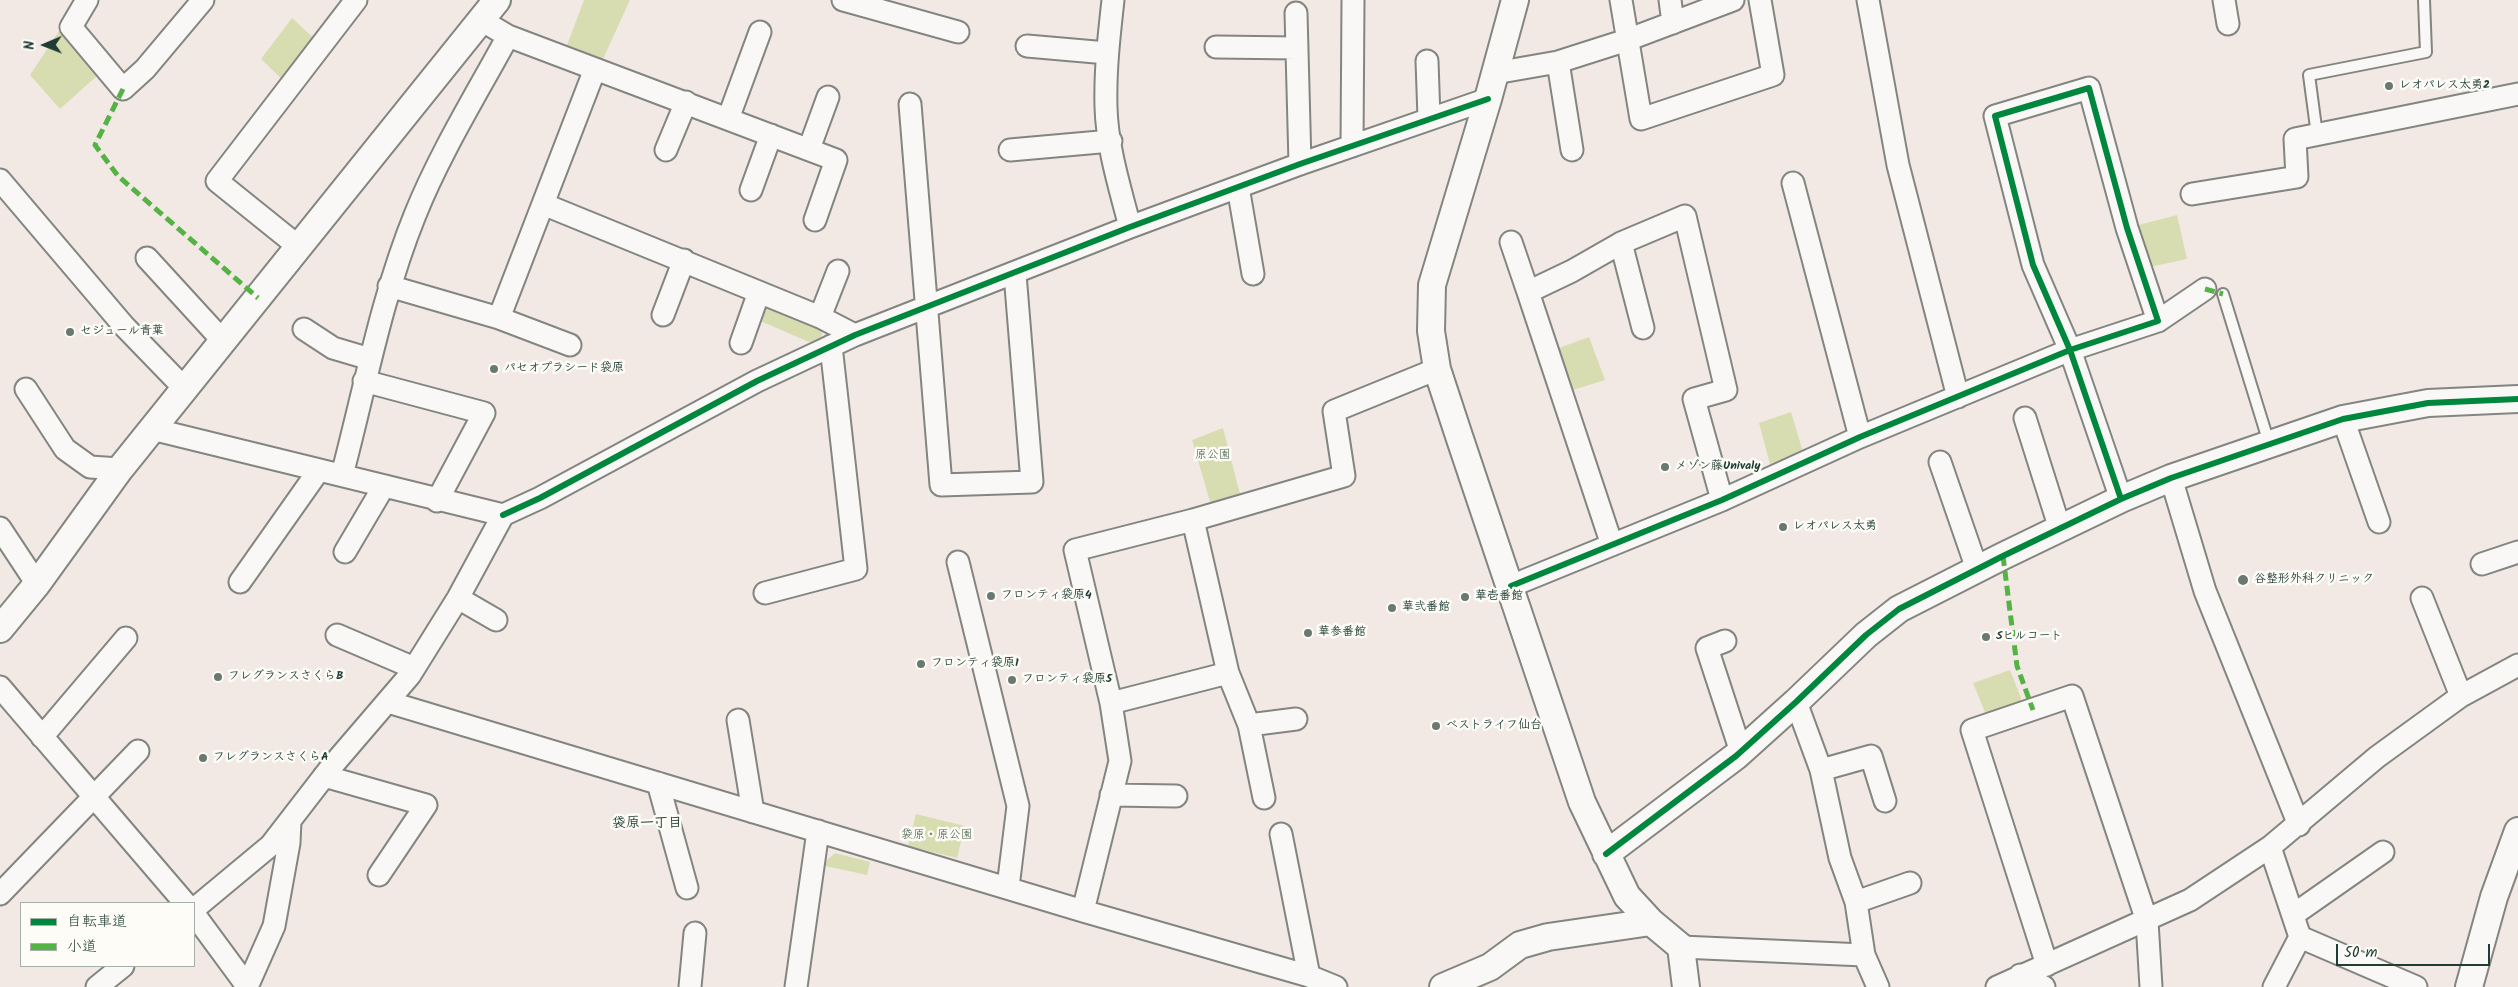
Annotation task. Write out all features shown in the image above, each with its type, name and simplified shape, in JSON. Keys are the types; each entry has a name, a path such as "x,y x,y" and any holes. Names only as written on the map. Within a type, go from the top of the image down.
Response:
{"street":[{"path":"87,0 71,27 123,89 145,69 203,0"},
{"path":"299,247 217,181 356,0"},
{"path":"843,0 958,32"},
{"path":"1113,0 1107,53 1106,109 1130,227"},
{"path":"1352,146 1353,0"},
{"path":"1515,0 1488,99 1432,286 1431,331 1438,369 1582,802 1627,896 1651,922 1681,947 1864,955"},
{"path":"1621,0 1641,119 1773,75 1760,0"},
{"path":"1670,0 1673,23"},
{"path":"1495,73 1558,62 1627,40 1733,0"},
{"path":"1868,0 1898,165 1958,397"},
{"path":"2224,0 2228,24"},
{"path":"0,629 37,584 120,469 489,10 508,36 836,160 815,220"},
{"path":"1296,13 1300,164"},
{"path":"728,120 760,32"},
{"path":"342,475 364,381 390,286 429,183 508,36"},
{"path":"1027,46 1107,53"},
{"path":"1216,48 1297,48"},
{"path":"1427,61 1429,118"},
{"path":"1558,62 1572,150"},
{"path":"499,318 594,69"},
{"path":"2121,499 2070,350 2033,265 1995,116 2090,88 2127,228 2158,321"},
{"path":"2192,194 2298,177 2295,139 2518,94"},
{"path":"808,149 828,97"},
{"path":"152,429 342,475 437,501 503,515 540,498 757,381 854,335 1015,274 1130,227 1300,164 1488,99"},
{"path":"666,150 686,102"},
{"path":"910,104 941,485 1032,482 1015,274"},
{"path":"751,190 771,135"},
{"path":"1010,150 1111,141"},
{"path":"1793,183 1860,437"},
{"path":"1238,187 1253,274"},
{"path":"3,189 124,326 185,389"},
{"path":"544,204 820,317 854,335"},
{"path":"1528,292 1572,271 1621,243 1685,216 1726,390 1694,399 1722,500"},
{"path":"1511,242 1612,545"},
{"path":"1621,243 1644,328"},
{"path":"147,258 223,341"},
{"path":"663,315 684,260"},
{"path":"820,317 838,271"},
{"path":"390,286 499,318 570,345"},
{"path":"741,343 759,292"},
{"path":"1511,586 1722,500 1860,437 2070,350 2158,321 2214,292"},
{"path":"304,329 333,348 370,359"},
{"path":"765,593 856,569 831,346"},
{"path":"1083,911 1120,761 1110,703 1075,550 1193,520 1344,476 1334,411 1438,369"},
{"path":"364,381 484,413 437,501"},
{"path":"26,389 65,449 90,467 120,469"},
{"path":"1606,854 1741,752 1866,635 1899,609 1977,569 2121,499 2171,478 2343,419 2428,404 2517,403"},
{"path":"2025,418 2060,529"},
{"path":"2343,419 2379,522"},
{"path":"1940,462 1977,569"},
{"path":"240,582 319,470"},
{"path":"2171,478 2205,591 2298,825"},
{"path":"345,552 384,486"},
{"path":"195,908 271,845 324,776 388,702 414,668 458,598 503,515"},
{"path":"1193,520 1228,674 1249,725 1264,798"},
{"path":"0,528 37,584"},
{"path":"2482,564 2518,552"},
{"path":"958,562 1018,806 1008,888"},
{"path":"458,598 496,620"},
{"path":"2422,598 2461,696"},
{"path":"337,635 414,668"},
{"path":"42,737 126,638"},
{"path":"1725,641 1707,648 1741,752"},
{"path":"1997,987 2190,900 2298,825 2377,757 2461,696 2518,665"},
{"path":"1110,703 1228,674"},
{"path":"0,688 184,902"},
{"path":"2047,965 1972,730 2072,696 2148,920 2151,987"},
{"path":"388,702 1083,911 1309,976 1336,987"},
{"path":"1796,702 1821,770 1840,858 1856,902 1864,955 1878,987"},
{"path":"1249,725 1296,719"},
{"path":"738,720 753,812"},
{"path":"0,894 138,751"},
{"path":"1821,770 1871,756 1885,801"},
{"path":"324,776 426,805 379,875"},
{"path":"658,783 686,888"},
{"path":"1112,795 1176,796"},
{"path":"247,987 274,926 289,843 290,821"},
{"path":"796,987 818,831"},
{"path":"2468,987 2494,897 2518,831"},
{"path":"1281,834 1309,976"},
{"path":"2270,846 2300,937 2416,987"},
{"path":"2292,915 2382,852"},
{"path":"1856,902 1910,883"},
{"path":"195,915 247,987"},
{"path":"1443,987 1490,967 1520,945 1567,934 1651,922"},
{"path":"690,987 695,933"},
{"path":"2274,987 2300,937"},
{"path":"1681,947 1686,987"},
{"path":"96,987 122,967"},
{"path":"2020,975 2044,987"}],"lane":[{"path":"2317,135 2309,75 2426,52 2424,0"},
{"path":"2214,292 2270,444"}],"green space":[{"path":"584,0 630,0 603,59 567,45"},
{"path":"292,18 318,42 284,81 261,59"},
{"path":"59,31 98,75 60,109 30,75"},
{"path":"2177,215 2187,259 2150,267 2139,225"},
{"path":"762,306 822,329 822,339 809,342 758,320"},
{"path":"1589,337 1605,380 1573,390 1559,348"},
{"path":"1791,412 1803,452 1770,464 1759,423"},
{"name":"原公園","path":"1223,428 1241,498 1211,505 1192,440"},
{"path":"2010,670 2021,698 2019,707 1987,717 1973,683"},
{"name":"袋原・原公園","path":"916,814 965,826 957,858 908,846"},
{"path":"835,853 870,862 867,875 821,865"}],"marked path":[{"path":"123,89 95,145 118,176 258,298"},
{"path":"2205,289 2223,294"},
{"path":"2003,556 2017,666 2033,710"}],"cycle path":[{"path":"1511,586 1722,500 1860,437 2070,350 2158,321 2127,228 2089,88 1995,116 2033,265 2070,350 2121,499"},
{"path":"503,515 540,498 757,381 855,335 1130,227 1300,164 1488,99"},
{"path":"1606,854 1736,756 1866,635 1899,609 2003,556 2121,499 2171,478 2343,419 2428,403 2518,399"}],"place":[{"name":"レオパレス太勇2","path":"2389,86"},
{"name":"セジュール青葉","path":"70,332"},
{"name":"パセオプラシード袋原","path":"494,369"},
{"name":"メゾン藤Univaly","path":"1665,467"},
{"name":"レオパレス太勇","path":"1783,527"},
{"name":"谷整形外科クリニック","path":"2243,580"},
{"name":"フロンティ袋原4","path":"991,596"},
{"name":"華壱番館","path":"1465,597"},
{"name":"華弐番館","path":"1392,608"},
{"name":"華参番館","path":"1308,633"},
{"name":"Sヒルコート","path":"1986,637"},
{"name":"フロンティ袋原1","path":"921,664"},
{"name":"フレグランスさくらB","path":"218,677"},
{"name":"フロンティ袋原5","path":"1012,680"},
{"name":"ベストライフ仙台","path":"1436,726"},
{"name":"フレグランスさくらA","path":"203,758"}],"district":[{"name":"袋原一丁目","path":"647,825"}]}
